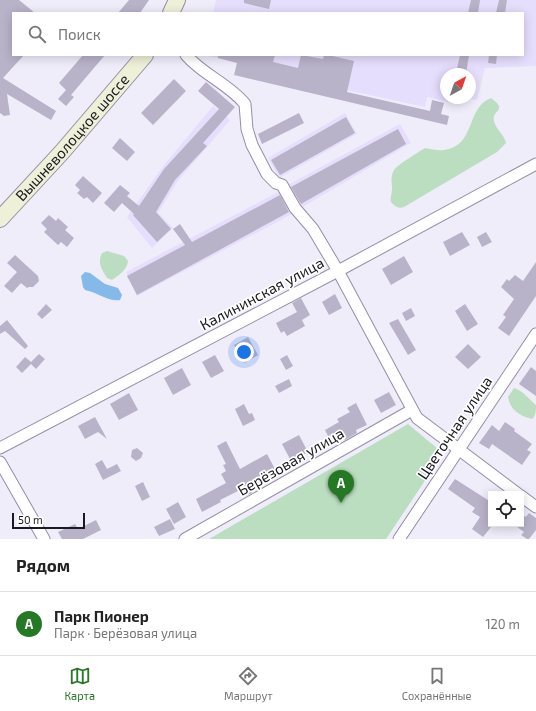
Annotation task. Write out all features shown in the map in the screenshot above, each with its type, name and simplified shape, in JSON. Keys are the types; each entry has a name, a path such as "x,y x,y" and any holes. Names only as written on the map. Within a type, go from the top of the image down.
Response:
{"main road":[{"path":"171,12 177,0"},
{"name":"Вышневолоцкое шоссе","path":"0,219 57,157 144,56"}],"street":[{"path":"187,56 191,62 230,90 245,104 247,129 252,145 267,174 276,183 282,185 295,208 313,229 338,271 417,418 514,491"},
{"name":"Калининская улица","path":"0,448 338,271 536,164"},
{"name":"Цветочная улица","path":"399,539 536,334"},
{"name":"Берёзовая улица","path":"185,539 412,410"},
{"path":"0,462 44,539"},
{"path":"524,498 536,507"}],"shaded area":[{"path":"216,0 536,0 536,66 485,68 477,100 476,68 440,68 440,100 427,97 425,107 313,83 246,64 208,56 524,56 524,12 213,12"},
{"path":"213,106 230,120 177,182 158,213 173,228 152,248 127,217 164,165"},
{"path":"345,113 357,134 279,178 268,158"},
{"path":"400,124 411,143 299,209 286,186"},
{"path":"282,190 294,213 137,296 126,272"}],"green space":[{"path":"491,98 499,106 494,117 494,121 506,143 497,152 404,207 402,208 394,205 391,200 394,170 425,148 444,150 454,147 466,134 478,109 483,103"},
{"path":"107,251 124,256 128,261 124,270 112,280 107,278 100,263 102,253"},
{"path":"514,388 523,393 536,405 535,415 532,419 516,412 511,406 508,397"},
{"path":"408,424 438,449 434,467 386,539 209,539"}],"water":[{"path":"85,272 90,273 105,284 118,288 122,295 120,300 111,300 85,290 81,276"}],"building":[{"path":"0,0 19,0 34,12 12,12 12,56 23,56 3,78 56,111 51,120 7,94 10,115 4,116 0,113"},
{"path":"129,0 149,0 141,12 119,12"},
{"path":"244,0 271,0 269,9 244,3"},
{"path":"471,0 480,0 478,12 468,12"},
{"path":"499,0 507,0 505,12 496,12"},
{"path":"82,56 104,56 71,95 74,97 66,106 58,99 66,90 59,83"},
{"path":"218,56 275,56 273,62 298,68 301,56 323,59 324,56 332,56 354,61 347,92 430,111 432,100 440,102 440,104 444,104 441,114 449,116 447,125 234,75 237,63 218,58"},
{"path":"460,56 469,56 467,68 457,68"},
{"path":"489,56 497,56 496,64 488,63"},
{"path":"174,79 186,91 153,125 141,113"},
{"path":"206,82 235,107 203,143 207,146 175,180 156,212 171,229 157,242 133,215 134,214 122,203 114,212 104,203 120,185 130,193 127,196 139,206 164,169 219,109 198,91"},
{"path":"299,113 304,123 262,144 258,134"},
{"path":"346,117 355,133 280,175 271,160"},
{"path":"398,129 406,144 301,204 291,187"},
{"path":"120,138 135,152 127,161 112,148"},
{"path":"83,176 102,193 93,203 87,197 84,199 77,193 80,190 75,185"},
{"path":"280,195 289,212 137,295 127,276 185,245 173,229 180,224 192,242"},
{"path":"49,215 56,221 58,218 68,227 65,230 74,238 67,247 61,242 58,245 44,232 47,229 41,223"},
{"path":"462,232 470,245 450,256 443,242"},
{"path":"486,232 492,242 482,247 477,237"},
{"path":"15,255 38,276 39,281 33,287 27,288 21,283 12,293 4,286 17,272 7,263"},
{"path":"404,256 413,272 391,285 382,269"},
{"path":"536,262 536,296 509,336 498,328 506,317 503,315 514,299 501,287 507,279 509,281 515,275 523,281"},
{"path":"335,294 342,308 329,315 322,302"},
{"path":"301,298 310,315 302,320 305,326 287,336 284,331 281,333 276,323 297,312 292,303"},
{"path":"46,304 52,310 42,319 37,314"},
{"path":"465,304 478,324 467,331 455,311"},
{"path":"411,308 415,316 406,321 402,313"},
{"path":"398,319 416,350 408,355 389,323"},
{"path":"7,320 28,346 25,349 5,331 0,334 0,326"},
{"path":"248,337 258,355 244,363 234,345"},
{"path":"468,344 481,357 468,369 455,357"},
{"path":"39,354 45,359 36,369 31,364 22,373 16,367 25,357 31,362"},
{"path":"215,355 224,371 211,378 202,362"},
{"path":"287,355 293,366 286,370 280,359"},
{"path":"531,367 536,371 536,396 519,384"},
{"path":"182,368 191,385 173,395 164,378"},
{"path":"289,379 292,386 279,393 275,386"},
{"path":"389,392 396,405 381,413 374,400"},
{"path":"129,393 138,410 119,420 110,404"},
{"path":"356,403 367,425 356,430 357,433 345,440 342,434 330,440 325,430 339,422 337,419 350,412 347,408"},
{"path":"244,404 249,414 252,413 255,420 243,426 235,409"},
{"path":"95,417 107,439 98,432 85,439 78,426"},
{"path":"505,422 515,429 514,431 532,444 527,450 531,452 522,465 492,444 489,449 479,443 492,425 499,431"},
{"path":"299,435 308,452 291,461 282,444"},
{"path":"226,441 240,469 267,454 275,469 273,470 275,473 264,479 262,475 248,483 252,493 244,497 240,490 220,500 221,502 202,512 196,499 226,483 221,474 226,471 223,465 226,464 217,446"},
{"path":"137,448 143,453 141,458 136,461 131,457 132,450"},
{"path":"102,460 107,469 117,464 121,471 103,480 95,464"},
{"path":"455,479 488,500 488,527 491,527 483,537 472,529 480,517 472,512 475,508 448,489"},
{"path":"143,482 150,497 142,501 135,486"},
{"path":"178,502 186,517 174,524 166,509"},
{"path":"529,513 536,518 536,530 529,539 521,535 524,532 517,527 524,527 524,516 526,517"},
{"path":"170,519 175,529 159,536 154,527"},
{"path":"96,520 101,530 83,539 62,539 58,532 75,524 78,529"}],"place":[{"name":"Парк Пионер","path":"341,503"}]}
